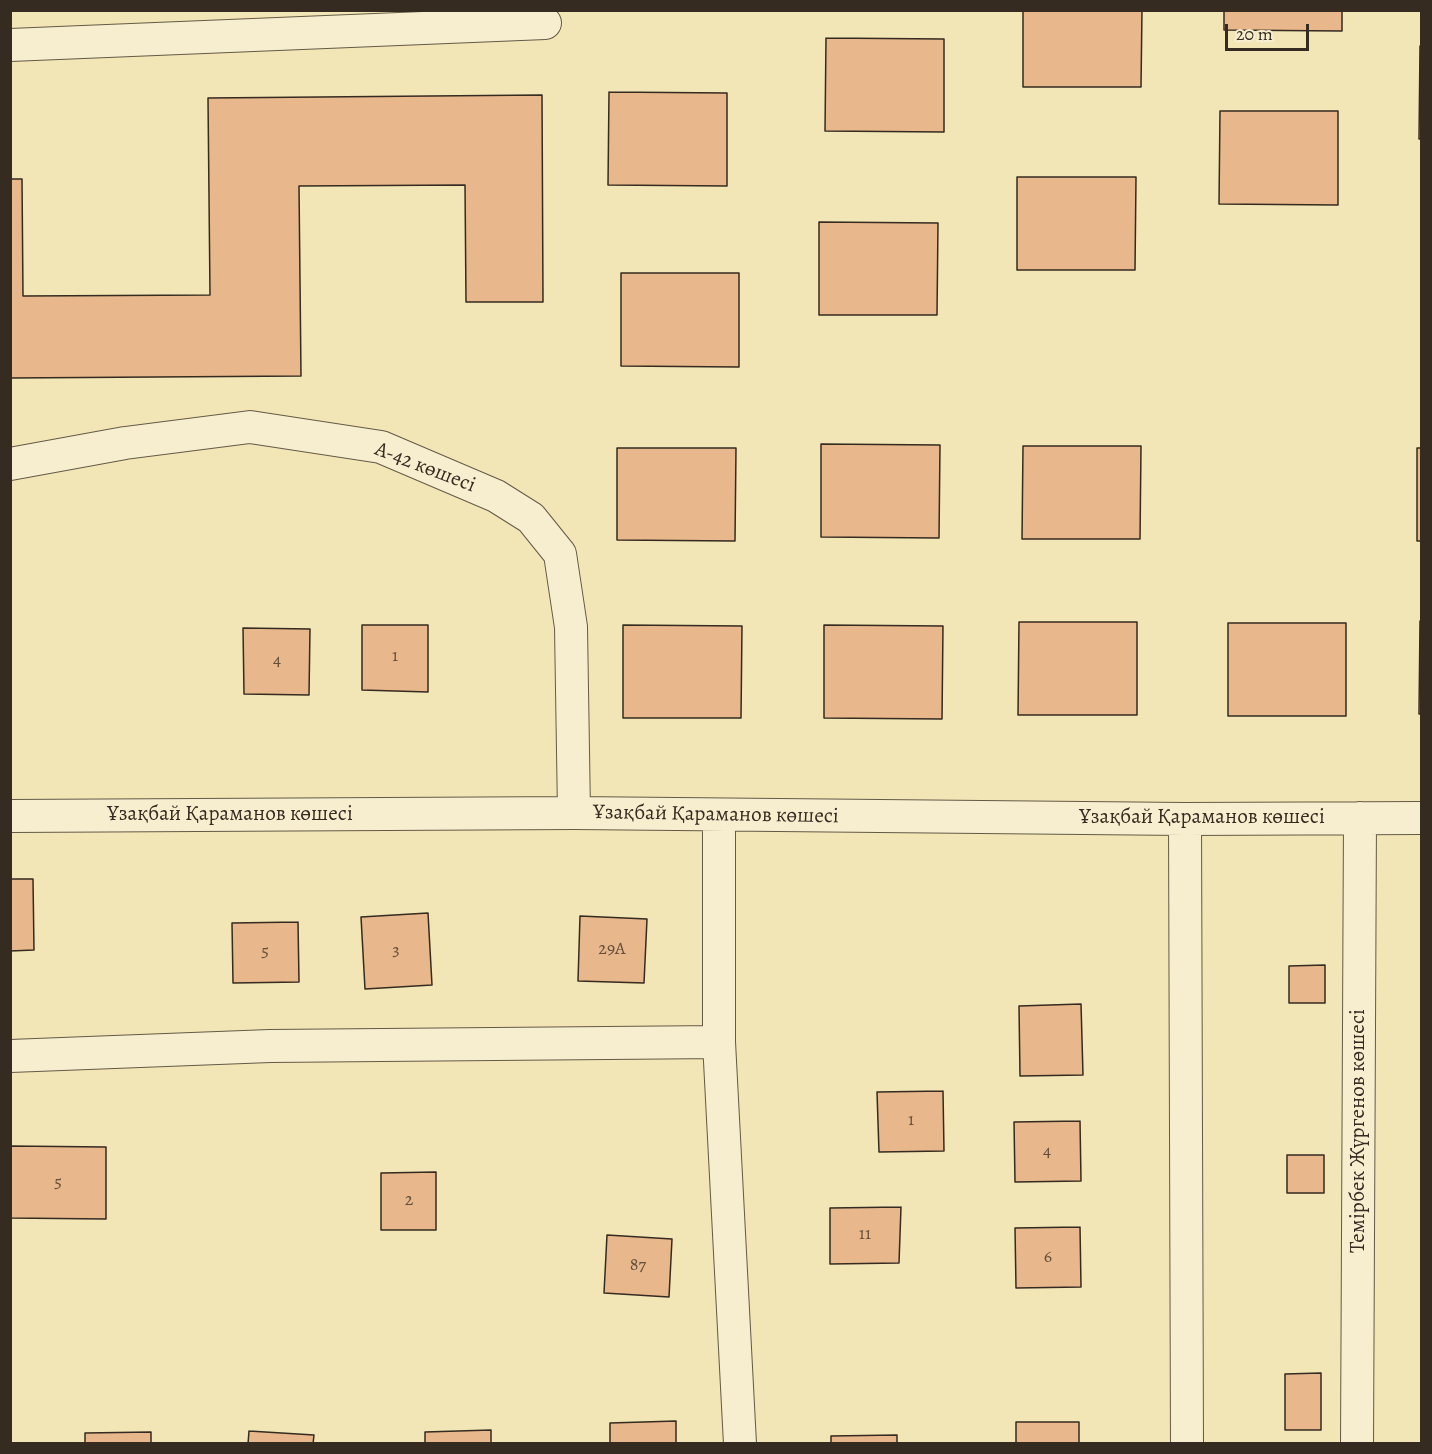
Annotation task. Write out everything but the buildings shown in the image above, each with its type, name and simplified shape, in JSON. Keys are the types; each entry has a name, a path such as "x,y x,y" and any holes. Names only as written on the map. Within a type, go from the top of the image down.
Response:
{"street":[{"path":"10,45 545,23"},
{"name":"А-42 көшесі","path":"10,464 125,442 250,427 381,447 496,496 531,518 560,554 571,627 574,813"},
{"name":"Ұзақбай Қараманов көшесі","path":"10,816 574,813 1185,819 1422,818"},
{"path":"719,815 719,1042 740,1443"},
{"name":"Темірбек Жүргенов көшесі","path":"1358,1443 1360,818"},
{"path":"1185,819 1187,1443"},
{"path":"10,1056 270,1046 719,1042"}]}
